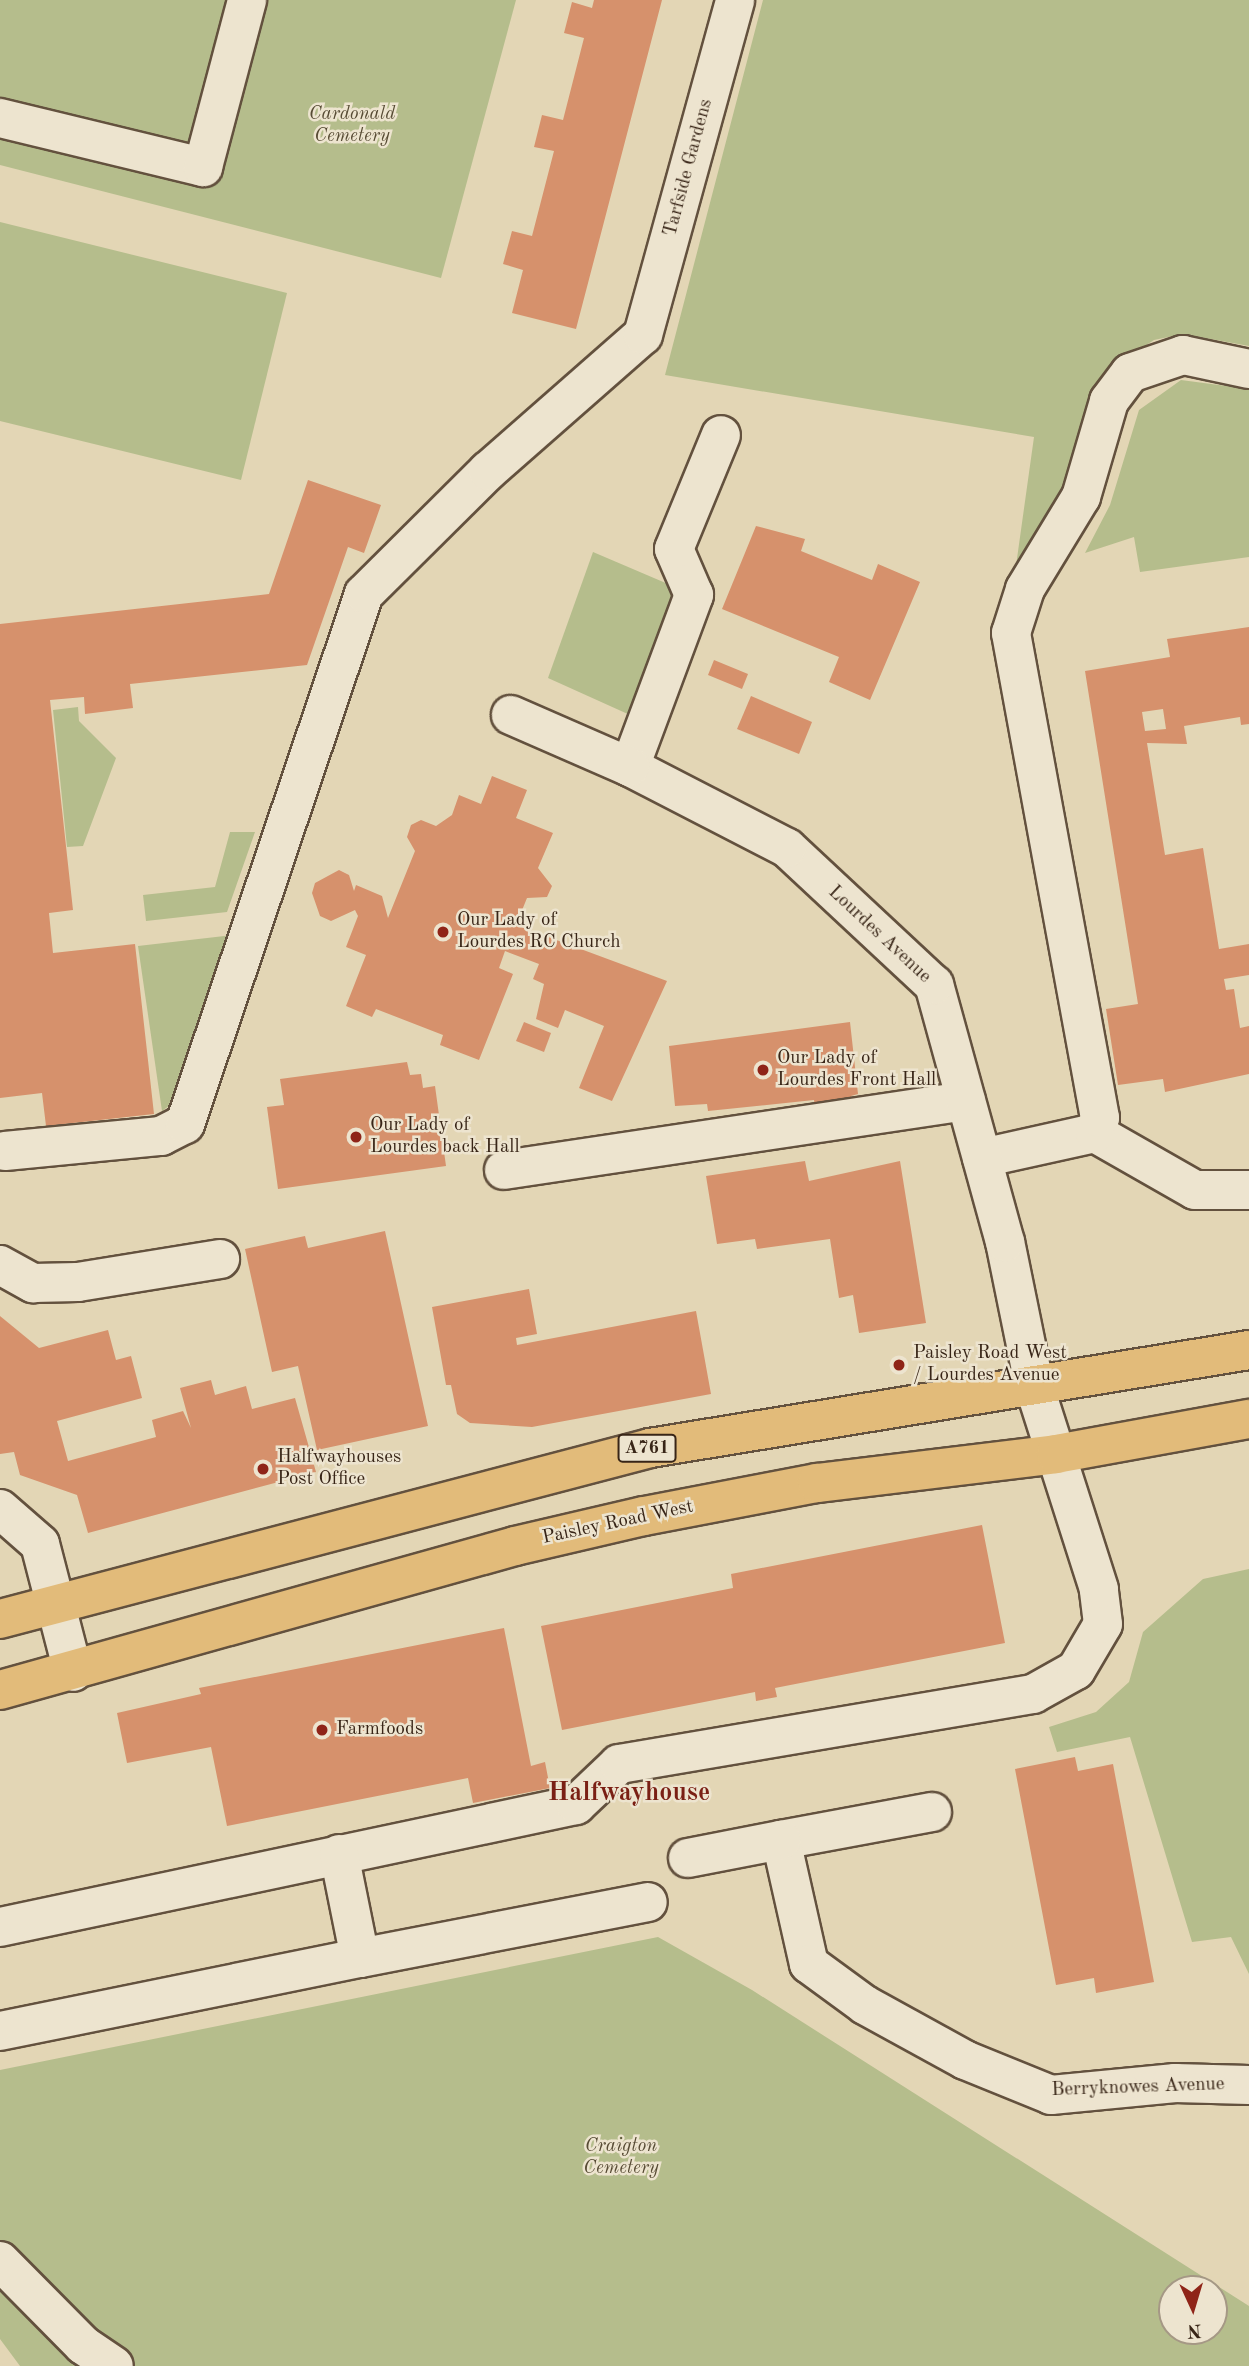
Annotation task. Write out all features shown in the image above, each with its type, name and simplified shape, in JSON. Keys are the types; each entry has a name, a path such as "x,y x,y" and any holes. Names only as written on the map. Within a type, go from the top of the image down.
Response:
{"main road":[{"name":"A761","path":"0,1619 650,1448 797,1419 1034,1390 1249,1350"},
{"name":"Paisley Road West","path":"0,1689 74,1672 515,1546 644,1516 817,1483 1056,1454 1249,1419"}],"street":[{"path":"0,118 203,167 247,0"},
{"name":"Tarfside Gardens","path":"5,1150 161,1136 185,1124 364,594 488,471 643,335 735,0"},
{"path":"1096,1133 1100,1118 1011,633 1025,589 1081,498 1109,401 1130,373 1183,355 1249,369"},
{"path":"630,767 694,595 674,549 721,435"},
{"name":"Lourdes Avenue","path":"0,1927 576,1805 619,1764 1044,1688 1076,1670 1102,1624 1099,1589 1034,1390 982,1158 934,985 787,848 630,767 511,715"},
{"path":"503,1170 966,1101"},
{"path":"982,1158 1096,1133 1195,1190 1249,1190"},
{"path":"0,1265 33,1283 78,1282 220,1259"},
{"path":"0,1509 40,1544 74,1672"},
{"path":"688,1858 932,1812"},
{"name":"Berryknowes Avenue","path":"781,1840 809,1964 865,2005 965,2060 1051,2095 1175,2083 1249,2085"},
{"path":"339,1854 360,1958"},
{"path":"0,2031 648,1902"},
{"path":"0,2261 83,2346 114,2366"}],"green space":[{"name":"Cardonald Cemetery","path":"0,0 516,0 441,278 0,165"},
{"path":"763,0 1249,0 1249,346 1183,334 1154,340 1127,358 1069,484 1014,580 1034,437 665,375"},
{"path":"0,222 287,293 241,480 0,421"},
{"path":"1181,380 1249,389 1249,557 1140,572 1134,537 1085,553 1110,505 1139,410"},
{"path":"593,552 682,590 630,715 548,678"},
{"path":"78,707 79,721 116,758 83,846 67,847 53,710"},
{"path":"230,832 255,832 227,912 146,921 143,895 215,887"},
{"path":"233,935 173,1103 162,1111 138,946"},
{"path":"1249,1569 1249,1974 1231,1937 1192,1942 1130,1737 1057,1752 1049,1727 1096,1712 1129,1682 1143,1632 1203,1579"},
{"name":"Craigton Cemetery","path":"658,1937 752,1990 1200,2275 1158,2275 1158,2345 1228,2345 1228,2293 1249,2306 1249,2366 20,2366 0,2339 0,2070"}],"building":[{"path":"594,0 662,0 576,329 512,313 523,270 503,264 512,231 532,236 554,151 534,147 542,115 563,120 584,38 564,33 572,2 592,8"},
{"path":"308,480 381,505 364,553 348,547 307,665 130,684 133,708 85,714 84,697 50,700 73,910 49,913 53,953 135,944 154,1114 46,1126 42,1093 0,1098 0,624 269,594"},
{"path":"756,526 805,539 801,551 872,580 878,564 920,582 870,700 829,682 839,657 722,609"},
{"path":"1249,627 1249,724 1241,725 1240,717 1184,726 1187,744 1147,743 1165,855 1203,848 1219,949 1249,944 1249,975 1224,979 1226,990 1234,989 1240,1028 1249,1026 1249,1074 1165,1092 1163,1079 1118,1085 1106,1009 1138,1004 1085,671 1170,657 1167,639","holes":["1163,709 1166,729 1145,731 1142,712"]},
{"path":"714,660 748,674 742,689 708,675"},
{"path":"751,696 812,722 799,754 737,729"},
{"name":"Our Lady of Lourdes RC Church","path":"492,776 527,790 516,818 553,833 538,868 552,886 547,897 527,898 516,925 667,981 612,1101 579,1088 604,1026 565,1010 558,1028 536,1019 544,984 533,979 539,964 505,951 499,968 513,974 479,1060 440,1045 443,1035 376,1009 372,1017 346,1006 366,955 346,947 358,916 355,910 331,921 320,916 312,893 315,883 339,870 349,875 354,891 356,885 382,896 388,918 415,851 407,837 411,825 421,820 436,826 452,815 459,795 481,804"},
{"path":"524,1022 551,1033 544,1052 516,1041"},
{"name":"Our Lady of Lourdes Front Hall","path":"850,1022 858,1094 851,1096 852,1106 815,1110 814,1100 708,1111 707,1104 675,1106 669,1046"},
{"name":"Our Lady of Lourdes back Hall","path":"407,1062 410,1075 421,1074 423,1088 435,1086 446,1166 278,1189 267,1107 284,1105 280,1079"},
{"path":"805,1161 809,1181 900,1161 926,1323 859,1333 853,1295 839,1298 830,1239 757,1249 755,1239 717,1244 706,1176"},
{"path":"385,1231 428,1426 317,1450 298,1366 272,1372 245,1249 305,1236 308,1248"},
{"path":"529,1289 537,1334 516,1338 517,1345 696,1311 711,1394 532,1427 470,1423 457,1414 451,1385 446,1385 432,1307"},
{"path":"0,1316 39,1348 108,1330 116,1360 131,1356 142,1398 57,1421 68,1461 156,1437 152,1420 183,1411 191,1428 180,1388 211,1380 215,1395 246,1386 252,1409 295,1398 316,1472 88,1533 77,1495 20,1475 14,1452 0,1454"},
{"path":"982,1525 1005,1643 775,1688 777,1697 756,1701 755,1692 562,1730 541,1626 733,1588 731,1574"},
{"name":"Farmfoods","path":"504,1628 531,1766 545,1762 550,1788 473,1803 468,1778 227,1826 211,1747 127,1763 117,1713 201,1694 199,1688"},
{"path":"1075,1757 1078,1771 1113,1764 1154,1982 1096,1993 1094,1978 1056,1985 1015,1769"}],"place":[{"name":"Our Lady of Lourdes RC Church","path":"443,932"},
{"name":"Our Lady of Lourdes Front Hall","path":"763,1070"},
{"name":"Our Lady of Lourdes back Hall","path":"356,1137"},
{"name":"Paisley Road West / Lourdes Avenue","path":"899,1365"},
{"name":"Halfwayhouses Post Office","path":"263,1469"},
{"name":"Farmfoods","path":"322,1730"}],"district":[{"name":"Halfwayhouse","path":"629,1794"}]}
